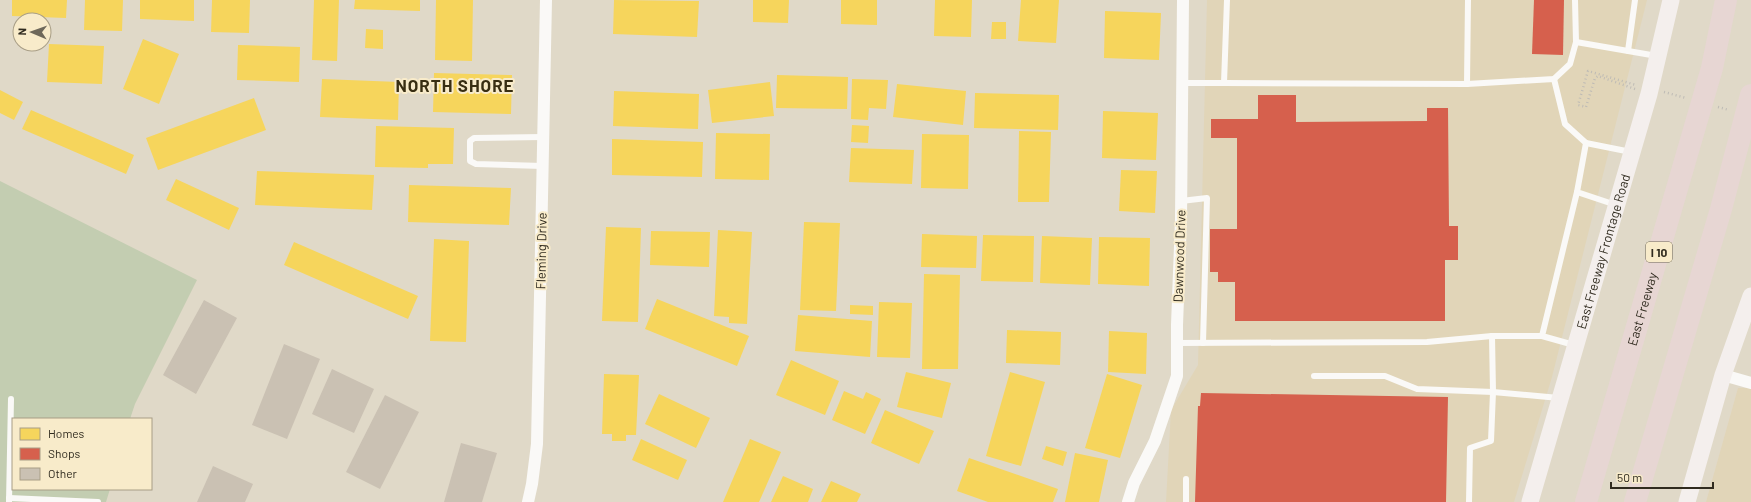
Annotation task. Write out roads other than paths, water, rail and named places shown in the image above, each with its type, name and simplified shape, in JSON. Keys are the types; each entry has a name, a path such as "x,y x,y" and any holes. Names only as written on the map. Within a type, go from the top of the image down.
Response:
{"highway":[{"name":"East Freeway","path":"1586,502 1712,68 1726,0"},
{"path":"1635,502 1721,209 1751,95"}],"main road":[{"name":"East Freeway Frontage Road","path":"1530,502 1632,152 1658,56 1669,0"},
{"path":"1687,502 1723,375 1751,296"}],"street":[{"name":"Fleming Drive","path":"528,502 537,444 546,0"},
{"name":"Dawnwood Drive","path":"1128,502 1134,483 1155,440 1177,376 1181,201 1183,0"},
{"path":"1723,375 1751,383"}],"lane":[{"path":"1224,83 1227,0"},
{"path":"1467,84 1468,0"},
{"path":"1182,83 1467,84 1554,79 1570,64 1576,42 1575,0"},
{"path":"1628,51 1635,0"},
{"path":"1576,42 1658,56"},
{"path":"1554,79 1565,124 1586,143 1632,152"},
{"path":"543,137 474,138 470,141 470,161 476,164 543,166"},
{"path":"1542,336 1586,143"},
{"path":"1576,192 1617,205"},
{"path":"1181,201 1207,198 1203,343"},
{"path":"1469,502 1470,448 1491,441 1493,392 1492,336"},
{"path":"1177,343 1427,342 1492,336 1542,336 1576,346"},
{"path":"1314,376 1385,376 1417,389 1493,392 1561,398"},
{"path":"11,399 9,500 98,502"},
{"path":"1186,478 1186,502"}],"district":[{"name":"NORTH SHORE","path":"455,85"}]}
